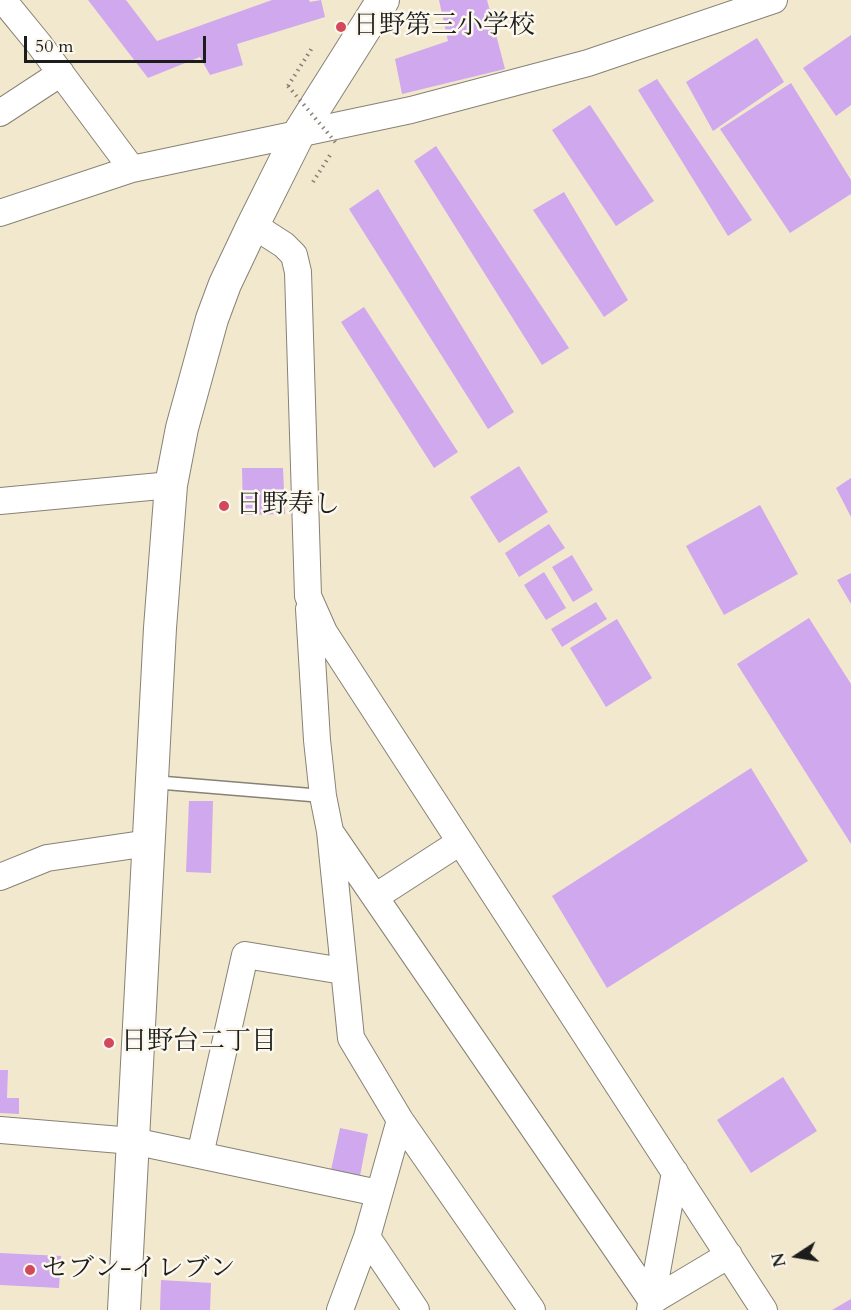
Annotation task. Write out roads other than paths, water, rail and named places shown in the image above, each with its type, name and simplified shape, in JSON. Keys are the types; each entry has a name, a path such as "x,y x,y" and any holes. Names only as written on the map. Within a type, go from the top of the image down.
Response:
{"street":[{"path":"3,0 61,73 132,169"},
{"path":"124,1310 161,617 171,485 182,428 201,356 225,284 299,134 383,0"},
{"path":"0,213 132,169 411,110 588,63 774,0"},
{"path":"0,113 61,73"},
{"path":"253,225 284,245 294,255 298,272 308,596 316,729 323,796 330,831 351,1038 400,1120 532,1310"},
{"path":"0,501 171,485"},
{"path":"308,596 324,632 764,1310"},
{"path":"330,831 651,1305"},
{"path":"375,897 460,842"},
{"path":"0,877 47,858 149,843"},
{"path":"200,1155 245,955 343,971"},
{"path":"340,1310 367,1237 400,1120"},
{"path":"0,1130 133,1141 378,1193"},
{"path":"651,1305 675,1172"},
{"path":"367,1237 416,1310"},
{"path":"651,1305 729,1255"}],"lane":[{"path":"152,782 323,796"}],"place":[{"name":"日野第三小学校","path":"341,27"},
{"name":"日野寿し","path":"224,506"},
{"name":"日野台二丁目","path":"109,1043"},
{"name":"セブン-イレブン","path":"30,1270"}]}
